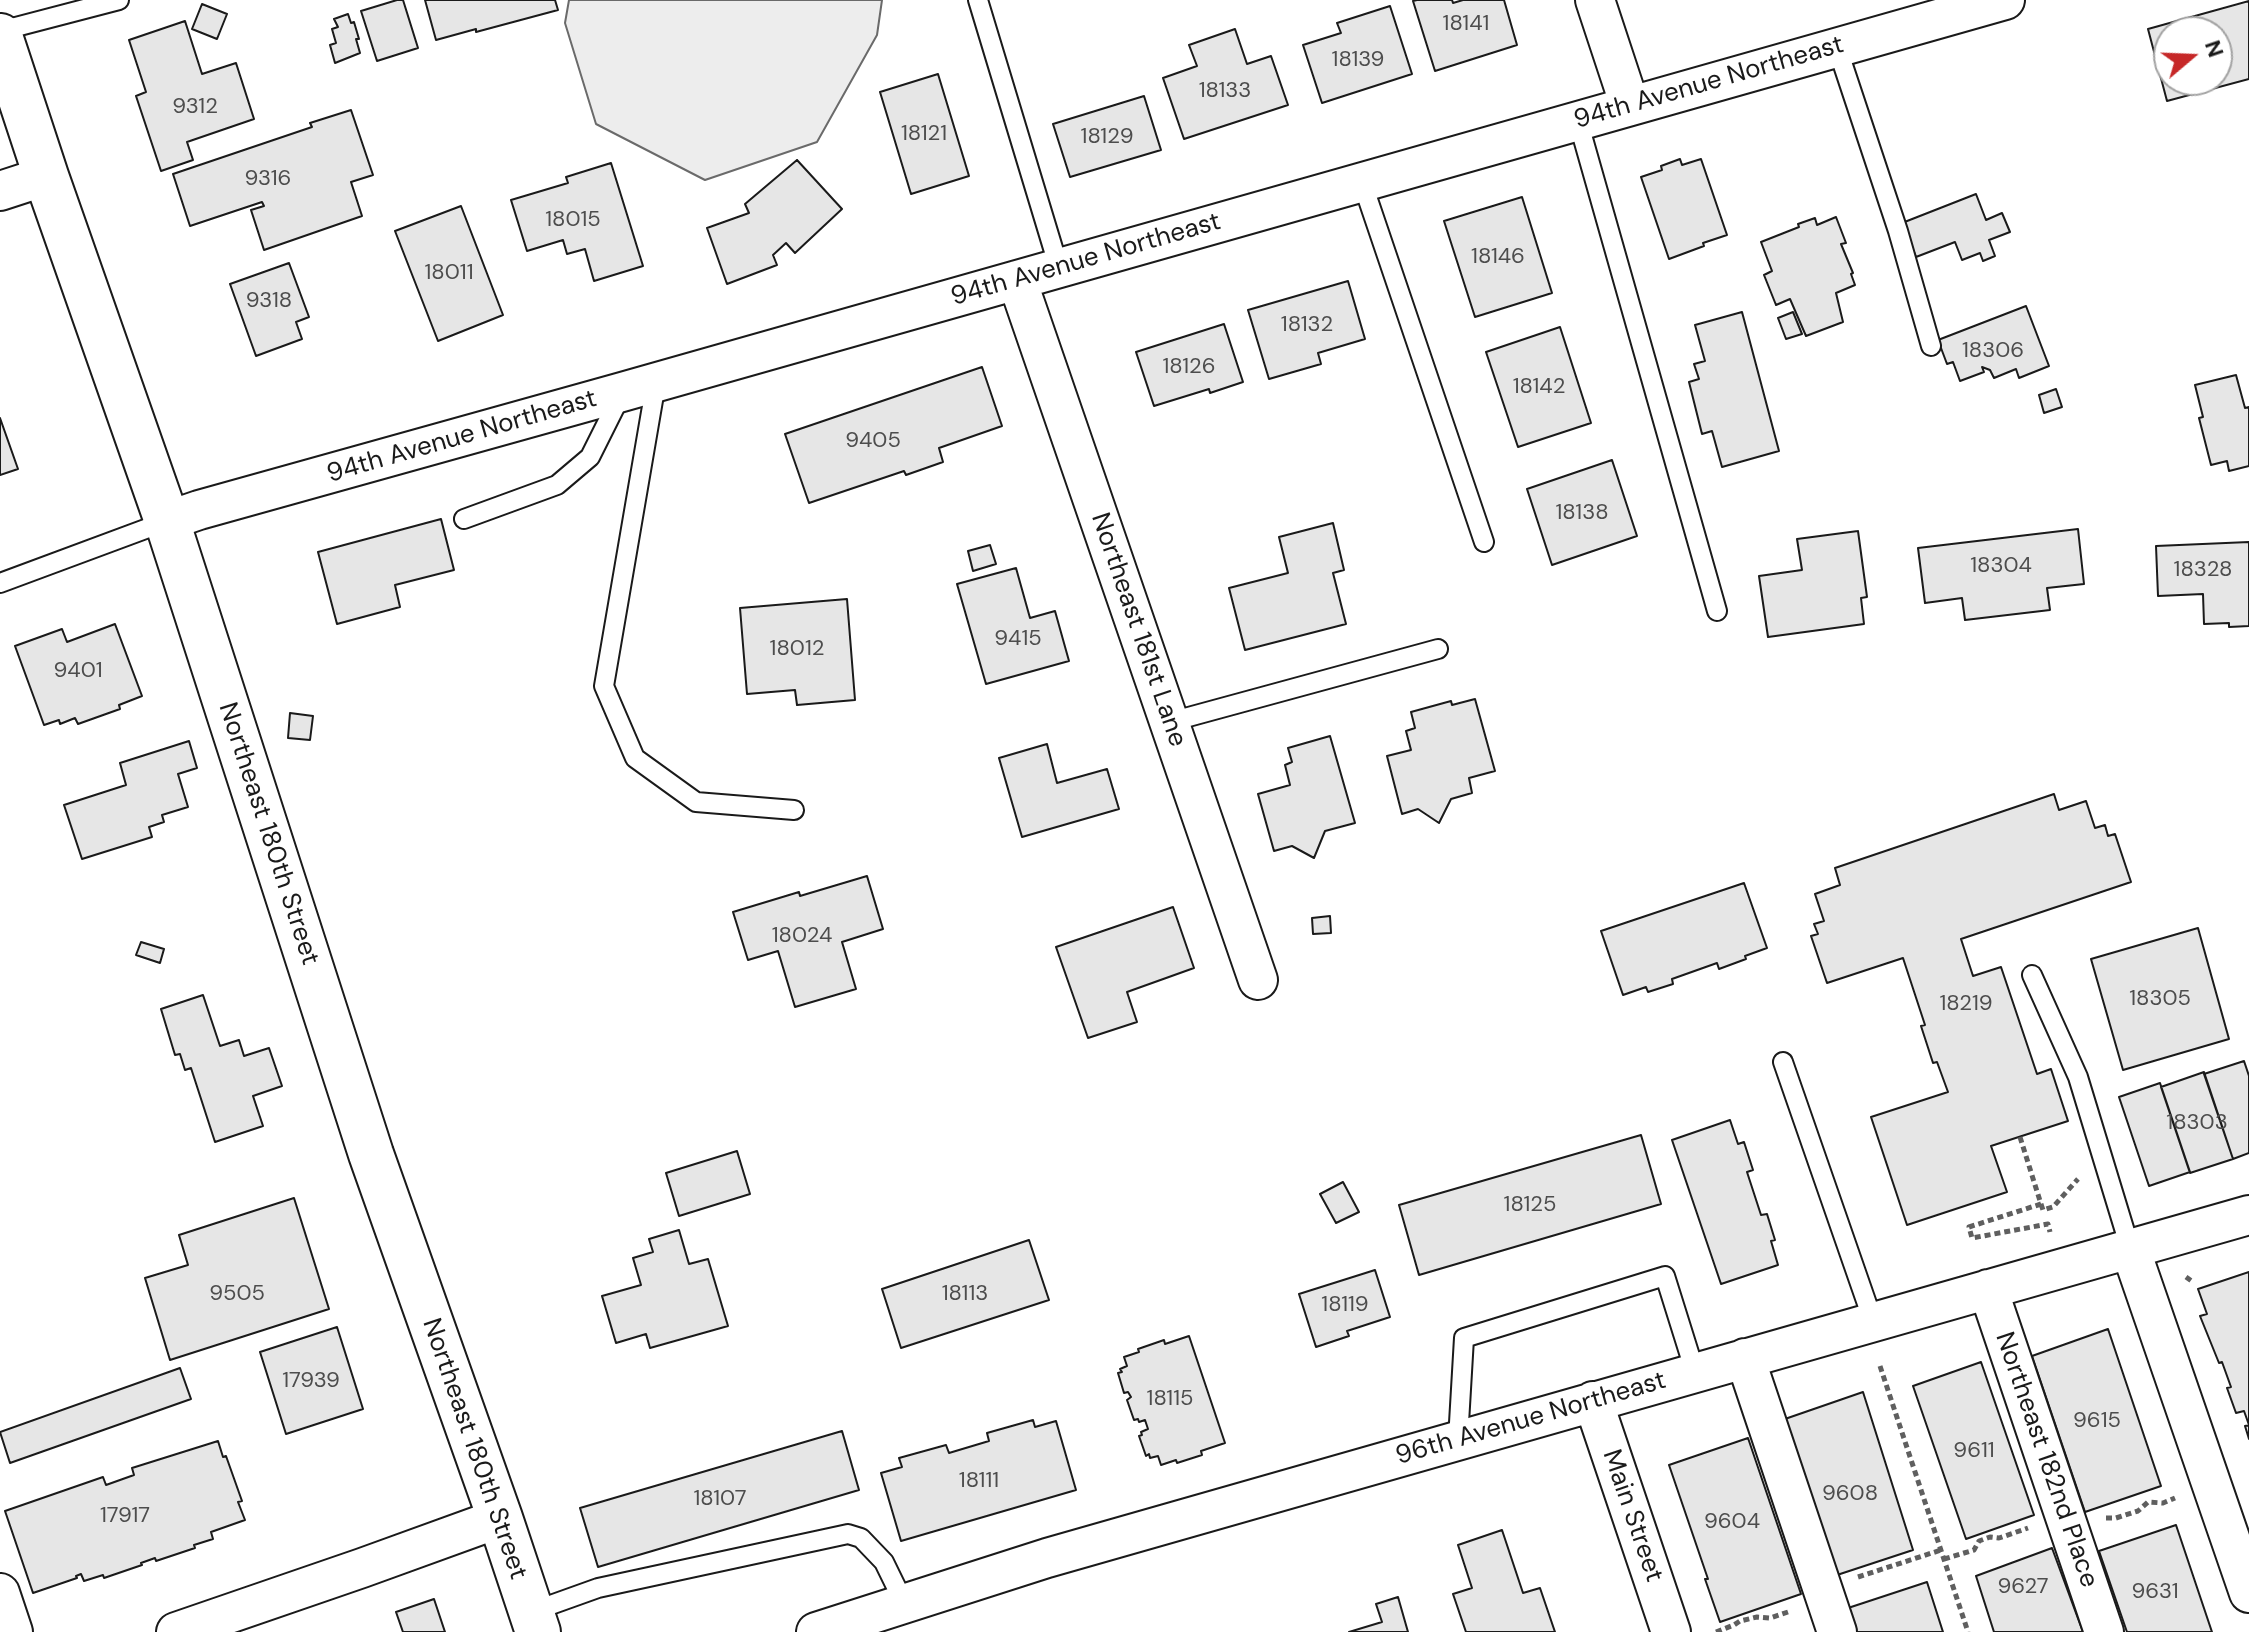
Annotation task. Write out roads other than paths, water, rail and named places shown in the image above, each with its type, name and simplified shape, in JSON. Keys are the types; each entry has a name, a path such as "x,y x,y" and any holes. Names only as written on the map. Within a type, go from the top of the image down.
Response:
{"street":[{"path":"1595,0 1630,106"},
{"name":"94th Avenue Northeast","path":"167,521 2005,0"},
{"name":"Northeast 180th Street","path":"0,34 46,176 167,521 371,1154 534,1622"},
{"path":"0,191 46,176"},
{"name":"Northeast 181st Lane","path":"1017,280 1258,980"},
{"name":"96th Avenue Northeast","path":"816,1632 1047,1558 2249,1215"},
{"path":"2130,1248 2249,1593"},
{"name":"Northeast 182nd Place","path":"1988,1289 2104,1632"},
{"path":"1745,1358 1837,1632"},
{"name":"Main Street","path":"1593,1401 1671,1632"},
{"path":"176,1632 500,1518"},
{"path":"0,1593 13,1632"}],"lane":[{"path":"0,34 119,0"},
{"path":"978,0 1059,268"},
{"path":"1837,47 1898,231 1931,346"},
{"path":"1578,121 1717,611"},
{"path":"1362,182 1484,542"},
{"path":"464,519 557,485 590,457 639,387"},
{"path":"639,387 604,686 635,758 696,802 794,810"},
{"path":"0,583 167,521"},
{"path":"1170,722 1438,649"},
{"path":"2032,975 2078,1077 2130,1248"},
{"path":"1783,1062 1873,1321"},
{"path":"1458,1440 1464,1338 1665,1276 1695,1372"},
{"path":"534,1622 598,1588 848,1534 861,1538 884,1562 905,1605"}]}
